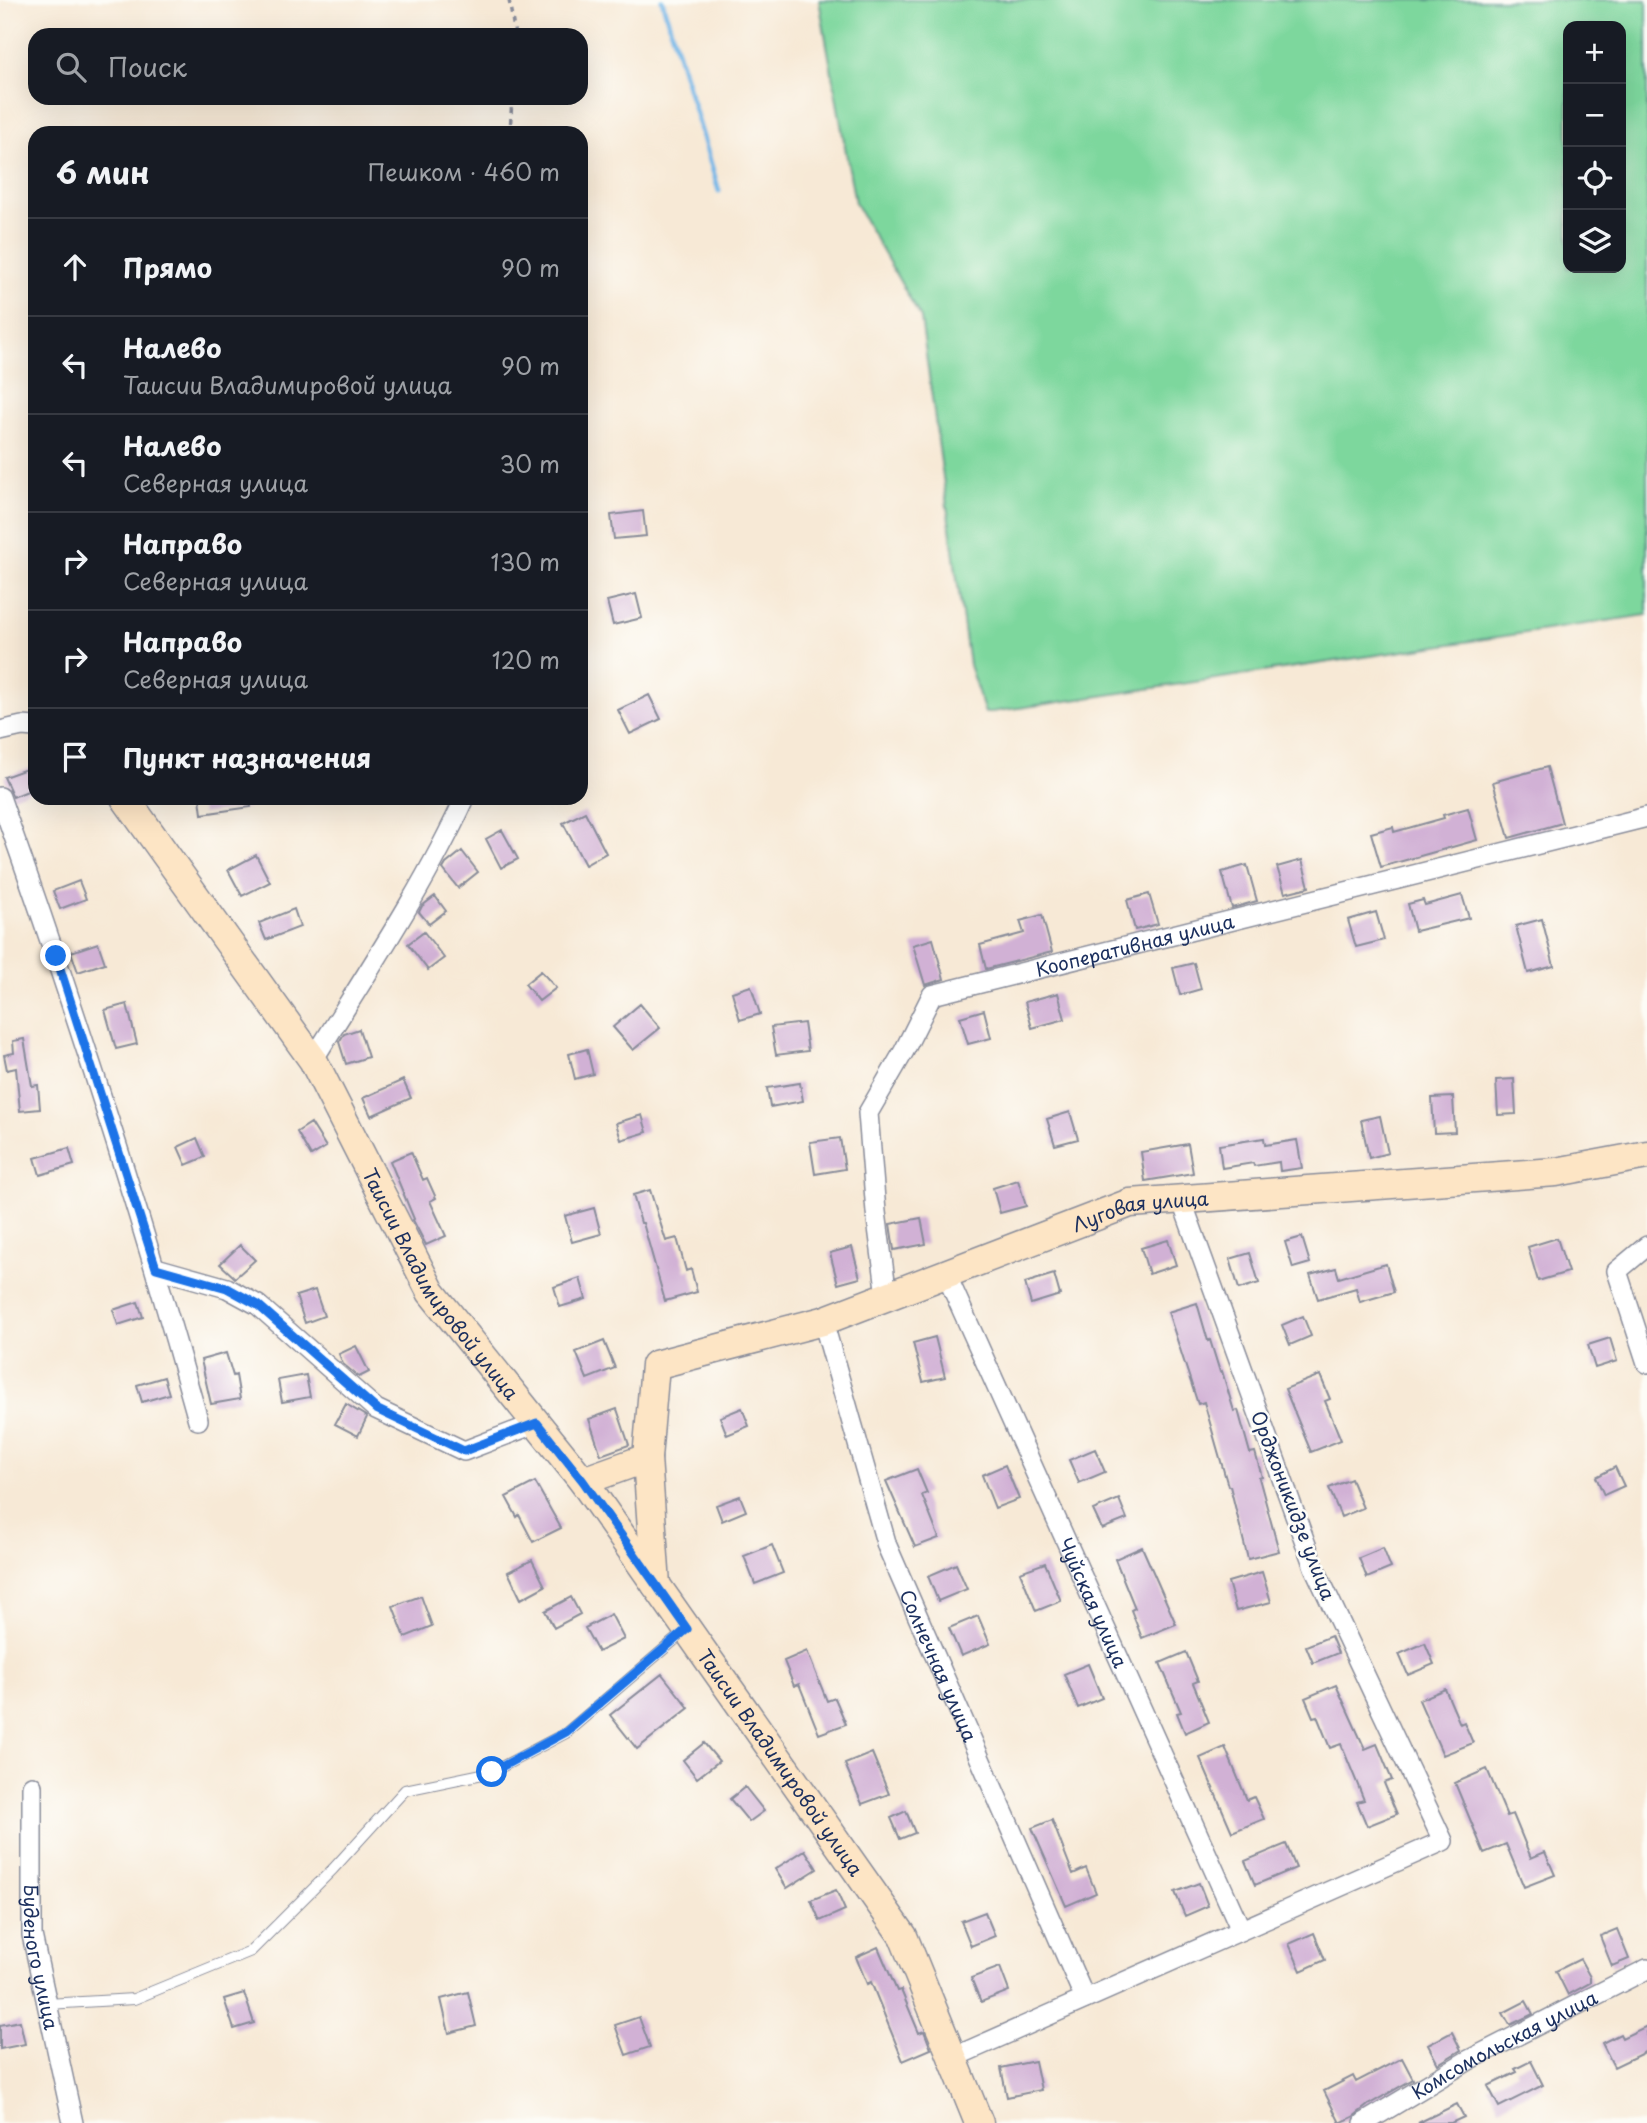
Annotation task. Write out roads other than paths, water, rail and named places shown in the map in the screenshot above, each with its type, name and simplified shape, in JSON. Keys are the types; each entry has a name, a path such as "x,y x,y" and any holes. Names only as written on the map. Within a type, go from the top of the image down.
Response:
{"street":[{"path":"0,732 28,726"},
{"path":"0,797 56,956 156,1268 198,1420"},
{"name":"Таисии Владимировой улица","path":"130,805 313,1060 431,1292 583,1481 903,1936 979,2123"},
{"path":"313,1060 405,911 462,805"},
{"name":"Кооперативная улица","path":"887,1296 876,1212 868,1113 932,995 1647,817"},
{"name":"Луговая улица","path":"647,1458 655,1365 823,1321 1130,1203 1556,1172 1647,1155"},
{"name":"Орджоникидзе улица","path":"1181,1199 1314,1567 1443,1841 1241,1930"},
{"path":"1647,1245 1617,1271 1647,1363"},
{"path":"156,1268 227,1288 258,1305 376,1409 464,1451 537,1423"},
{"name":"Чуйская улица","path":"946,1274 1241,1930"},
{"name":"Солнечная улица","path":"823,1321 887,1546 1085,1999"},
{"path":"583,1481 647,1458 656,1585"},
{"name":"Буденого улица","path":"32,1787 32,1935 73,2123"},
{"path":"952,2058 1241,1930"},
{"name":"Комсомольская улица","path":"1364,2123 1467,2061 1647,1969"}],"lane":[{"path":"47,2004 134,1999 251,1951 405,1790 492,1772 566,1732 687,1629"}],"waterway":[{"path":"662,0 719,191"}]}
